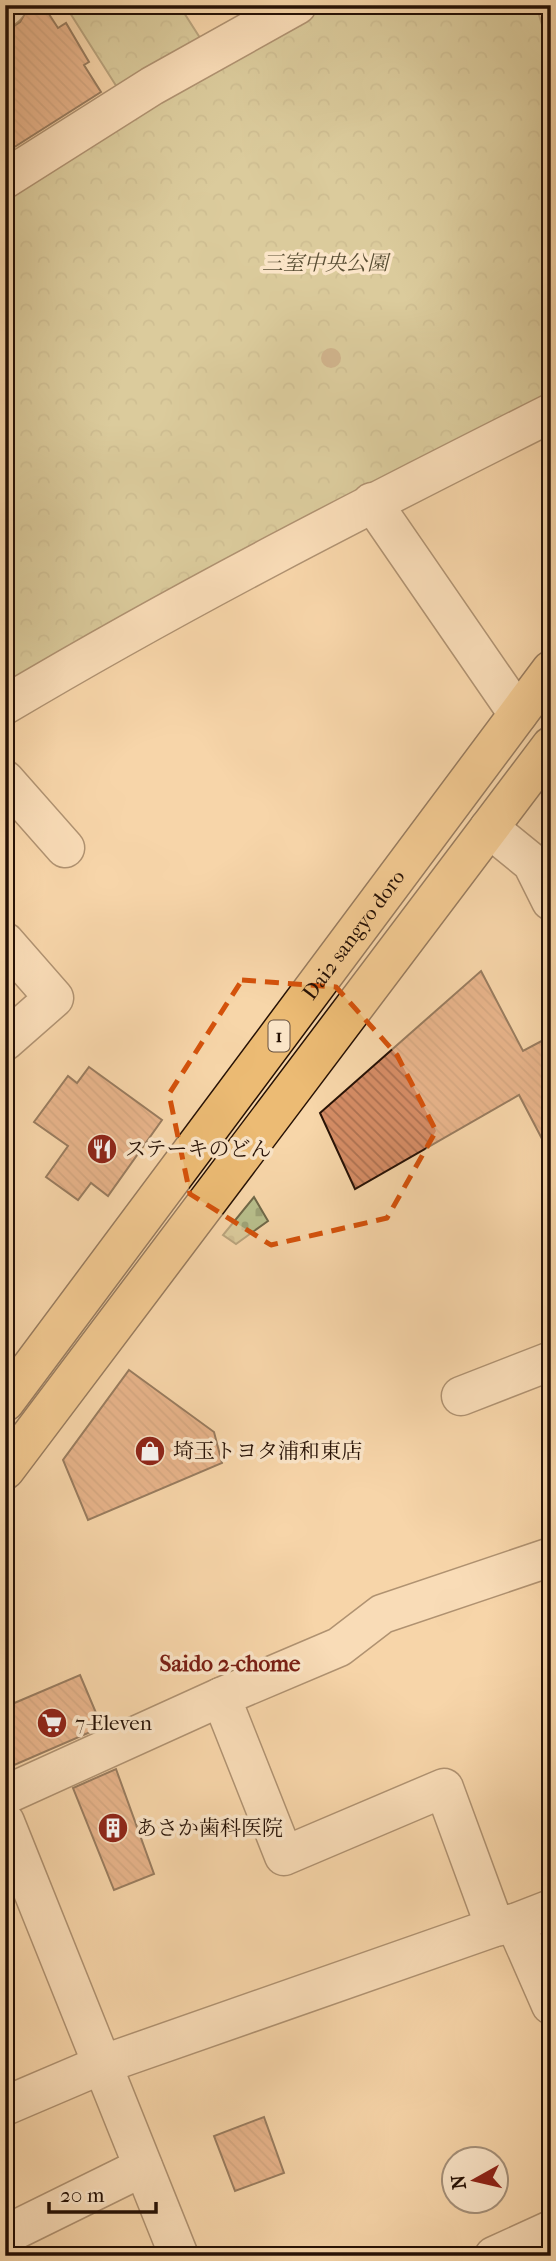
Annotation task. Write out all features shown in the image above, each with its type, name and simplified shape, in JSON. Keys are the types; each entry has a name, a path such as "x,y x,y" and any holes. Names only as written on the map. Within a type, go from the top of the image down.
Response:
{"main road":[{"name":"Dai2 sangyo doro","path":"5,1402 551,670"},
{"name":"Dai2 sangyo doro","path":"5,1470 551,746"}],"street":[{"path":"5,179 152,86 297,5"},
{"path":"5,705 139,627 372,502 551,413"},
{"path":"372,502 518,714"},
{"path":"5,780 65,848"},
{"path":"489,828 532,863 551,901"},
{"path":"5,942 54,998 5,1041"},
{"path":"461,1396 551,1361"},
{"path":"5,1795 339,1647 382,1614 551,1558"},
{"path":"221,1697 284,1856 444,1788 505,1925 551,2005"},
{"path":"5,1822 179,2256"},
{"path":"5,2106 102,2065 551,1909"},
{"path":"5,2235 143,2167"},
{"path":"494,2256 551,2230"}],"highlighted area":[{"path":"242,980 336,987 397,1055 436,1131 387,1218 271,1245 190,1194 169,1094"}],"green space":[{"path":"65,5 179,5 202,41 120,92"},
{"name":"三室中央公園","path":"325,5 536,5 551,54 551,401 5,690 5,198 147,104"},
{"path":"254,1197 268,1221 236,1244 223,1235"}],"building":[{"path":"32,5 43,5 58,28 66,23 89,62 84,65 101,92 5,153 5,28 11,28 20,22"},
{"path":"481,971 523,1051 551,1036 551,1156 519,1095 355,1189 320,1113"},
{"path":"89,1067 162,1120 108,1196 91,1183 78,1200 46,1177 68,1146 34,1122 68,1076 77,1083"},
{"path":"129,1370 214,1432 222,1463 88,1520 63,1460"},
{"path":"80,1675 102,1727 5,1769 5,1707"},
{"name":"あさか歯科医院","path":"116,1769 154,1874 114,1890 73,1788"},
{"path":"264,2117 284,2173 235,2191 214,2136"}],"place":[{"name":"ステーキのどん","path":"102,1149"},
{"name":"埼玉トヨタ浦和東店","path":"150,1451"},
{"name":"7-Eleven","path":"52,1723"},
{"name":"あさか歯科医院","path":"113,1828"}],"district":[{"name":"Saido 2-chome","path":"230,1663"}]}
